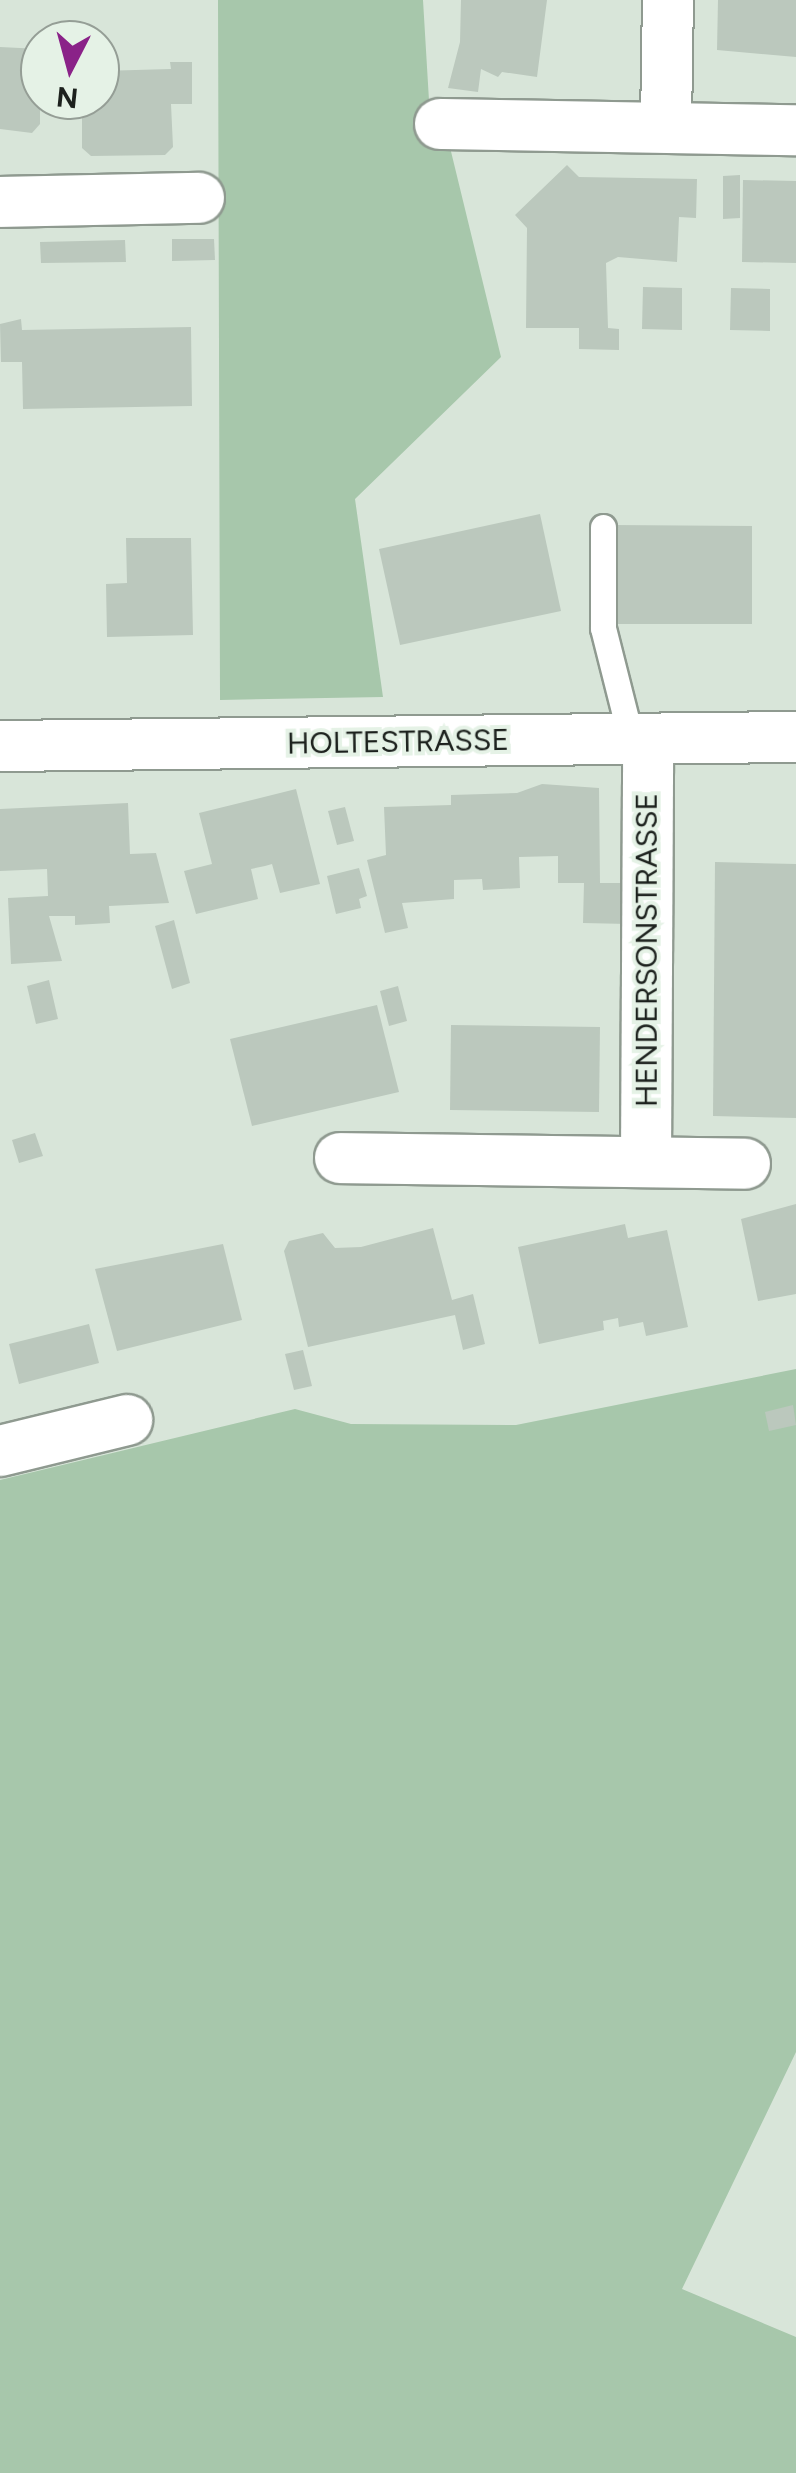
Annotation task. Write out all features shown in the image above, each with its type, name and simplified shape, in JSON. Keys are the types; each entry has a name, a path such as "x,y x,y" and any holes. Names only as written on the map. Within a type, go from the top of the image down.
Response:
{"street":[{"path":"666,124 668,0"},
{"path":"440,124 666,124 796,130"},
{"path":"0,202 199,198"},
{"name":"HOLTESTRASSE","path":"0,746 796,738"},
{"name":"HENDERSONSTRASSE","path":"639,739 646,1161"},
{"path":"340,1158 745,1164"},
{"path":"0,1452 126,1420"}],"lane":[{"path":"603,527 603,628 639,739"}],"green space":[{"path":"218,0 423,0 431,134 447,135 501,357 355,499 383,697 220,700"},
{"path":"796,1369 796,2052 682,2289 796,2337 796,2473 0,2473 0,1480 295,1409 351,1424 516,1425"}],"building":[{"path":"461,0 547,0 537,77 502,72 498,77 481,69 478,92 448,88 460,42"},
{"path":"718,0 796,0 796,57 717,50"},
{"path":"0,47 20,48 20,120 40,120 40,124 32,133 0,129"},
{"path":"170,62 192,62 192,104 171,104 173,147 165,155 91,156 82,148 82,120 120,120 120,70 171,69"},
{"path":"567,165 579,177 697,179 696,218 679,217 677,262 618,257 606,263 608,328 619,329 619,350 579,349 579,328 526,328 527,228 515,215"},
{"path":"740,175 740,218 723,219 723,176"},
{"path":"743,180 796,181 796,263 742,262"},
{"path":"172,239 214,239 215,260 172,261"},
{"path":"125,240 126,262 41,263 40,242"},
{"path":"643,287 682,288 682,330 642,329"},
{"path":"731,288 770,289 770,331 730,330"},
{"path":"21,319 22,330 191,327 192,406 23,409 22,362 1,362 0,324"},
{"path":"540,514 561,611 400,645 379,549"},
{"path":"613,525 752,526 752,624 612,624"},
{"path":"126,538 191,538 193,635 107,637 106,584 127,583"},
{"path":"542,784 599,788 600,883 629,883 628,924 583,923 584,883 558,883 558,856 519,857 520,888 483,890 482,879 454,880 454,899 402,903 408,928 385,933 367,860 386,855 384,807 451,805 451,795 517,793"},
{"path":"296,789 320,884 280,893 272,864 251,869 258,899 196,914 184,871 212,864 199,813"},
{"path":"128,803 130,854 156,853 169,903 109,906 110,923 75,925 75,916 49,916 62,961 11,964 8,898 48,896 47,869 0,871 0,809"},
{"path":"345,807 354,841 337,845 328,811"},
{"path":"715,862 796,864 796,1118 713,1116"},
{"path":"359,868 367,896 359,899 361,908 336,914 327,876"},
{"path":"174,920 190,983 172,989 155,926"},
{"path":"49,980 58,1019 36,1024 27,986"},
{"path":"398,986 407,1021 389,1026 380,991"},
{"path":"377,1005 399,1092 252,1126 230,1039"},
{"path":"451,1025 600,1027 599,1112 450,1110"},
{"path":"35,1133 43,1156 19,1163 12,1140"},
{"path":"796,1204 796,1294 758,1301 741,1219"},
{"path":"625,1224 628,1238 667,1230 688,1327 646,1336 643,1322 619,1327 618,1318 603,1321 604,1330 539,1344 518,1247"},
{"path":"433,1228 452,1300 473,1294 485,1344 463,1350 455,1315 308,1347 284,1251 289,1241 323,1233 335,1248 361,1247"},
{"path":"223,1244 242,1320 117,1351 95,1269"},
{"path":"89,1324 99,1363 19,1384 9,1344"},
{"path":"303,1350 312,1386 294,1390 285,1354"},
{"path":"793,1405 796,1425 769,1431 765,1412"}]}
